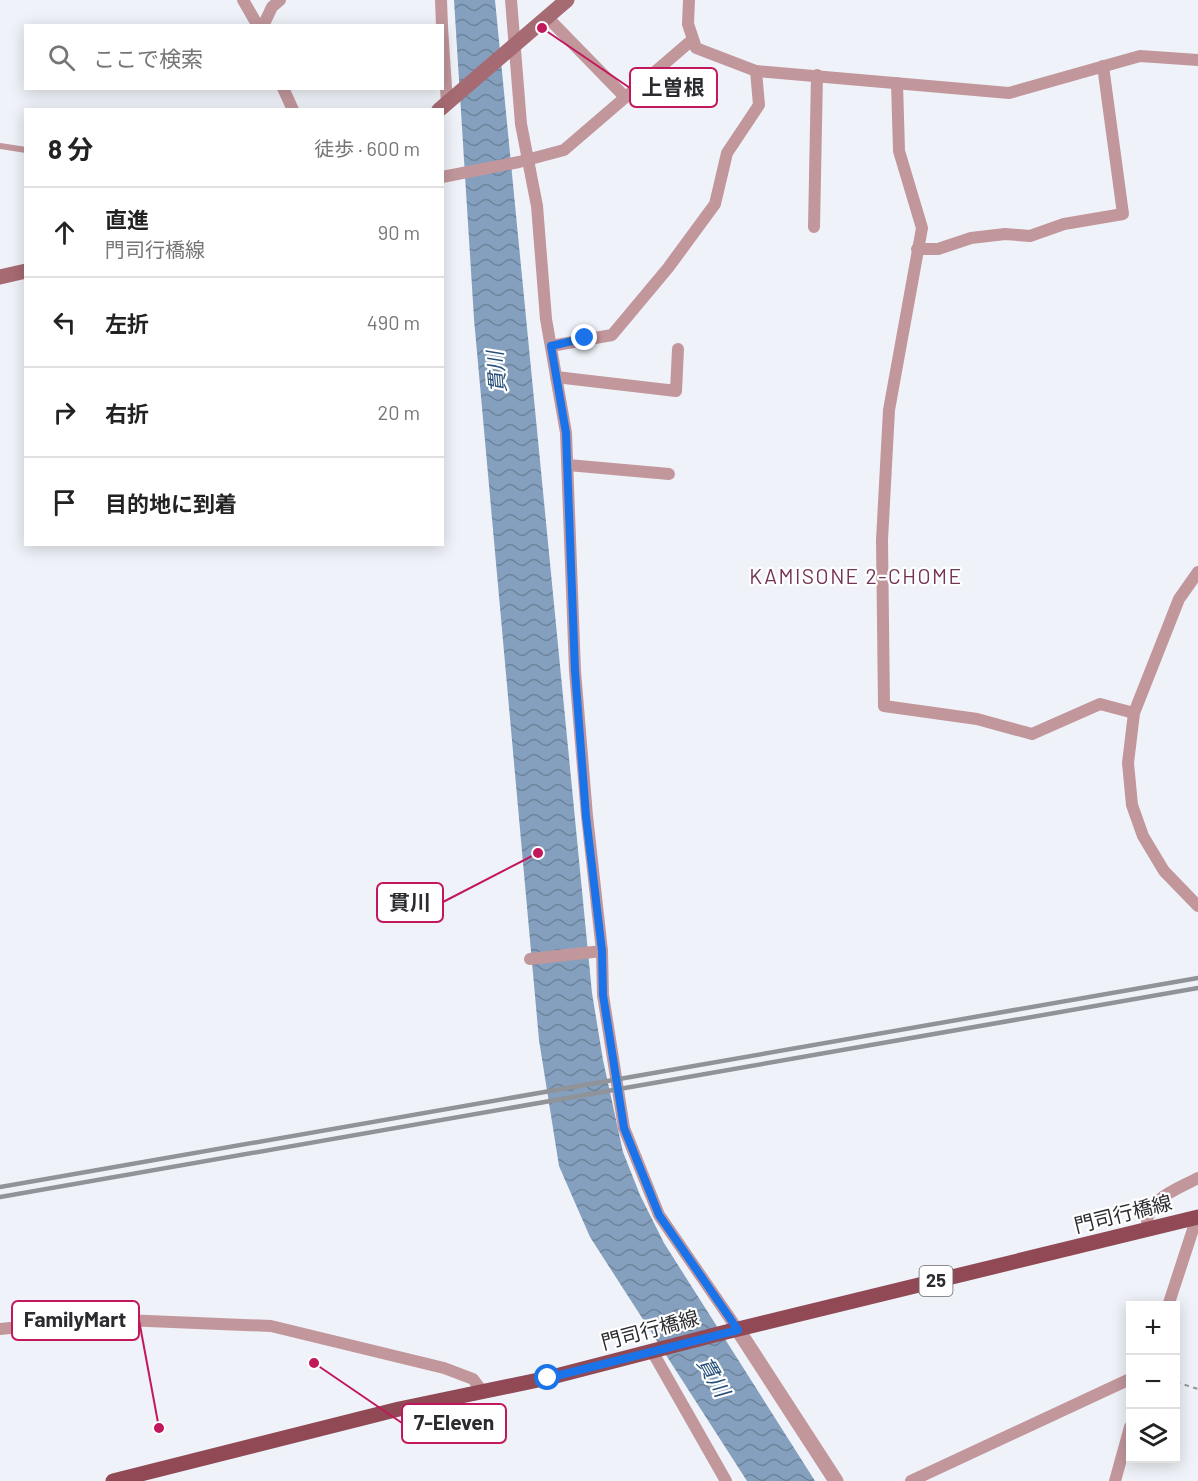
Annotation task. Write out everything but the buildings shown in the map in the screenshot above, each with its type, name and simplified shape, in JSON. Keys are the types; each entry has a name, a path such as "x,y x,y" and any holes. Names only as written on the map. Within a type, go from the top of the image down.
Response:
{"main road":[{"path":"447,103 567,0"},
{"path":"0,277 24,271"},
{"name":"門司行橋線","path":"113,1481 399,1409 548,1378 1198,1217"}],"street":[{"path":"243,0 257,24"},
{"path":"264,24 272,7 280,0"},
{"path":"441,0 442,24"},
{"path":"510,0 511,49 524,161 537,206 551,346 566,433 575,671 586,816 603,995 624,1128 659,1215 732,1331 836,1481"},
{"path":"688,0 688,24 696,48 756,70 1009,93 1140,56 1198,60"},
{"path":"547,18 625,97"},
{"path":"444,177 524,161 564,150 692,40"},
{"path":"444,57 447,103"},
{"path":"917,249 938,249 971,238 1005,234 1030,236 1064,224 1124,214 1103,66"},
{"path":"551,346 612,335 668,268 715,204 727,153 759,105 756,70"},
{"path":"814,227 817,75"},
{"path":"897,83 899,151 922,228 889,410 882,540 884,706 977,719 1032,734 1100,704 1134,713"},
{"path":"284,90 292,108"},
{"path":"556,378 676,391 678,349"},
{"path":"568,465 669,474"},
{"path":"1198,572 1179,599 1134,713 1128,763 1132,805 1143,836 1164,871 1198,906"},
{"path":"530,959 598,952"},
{"path":"1147,1229 1146,1217 1152,1204 1198,1178"},
{"path":"1169,1301 1198,1217"},
{"path":"0,1329 100,1319 271,1326 444,1368 473,1379 482,1391"},
{"path":"656,1350 726,1481"},
{"path":"911,1481 1126,1381"},
{"path":"1115,1481 1126,1444"}],"lane":[{"path":"0,146 24,150"}],"path":[{"path":"1180,1383 1198,1389"}],"water":[{"path":"454,0 495,0 592,993 603,1060 623,1152 640,1195 664,1243 815,1481 747,1481 590,1237 559,1166 539,1040 474,319"}],"railway":[{"path":"0,1187 1198,978"},
{"path":"0,1197 1198,988"}],"place":[{"name":"上曽根","path":"542,28"},
{"name":"貫川","path":"538,853"},
{"name":"7-Eleven","path":"314,1363"},
{"name":"FamilyMart","path":"159,1428"}],"district":[{"name":"KAMISONE 2-CHOME","path":"856,577"}],"route":[{"path":"548,1378 738,1330 659,1215 624,1128 603,995 602,951 586,816 575,671 571,513 566,433 551,346 585,338"}]}
